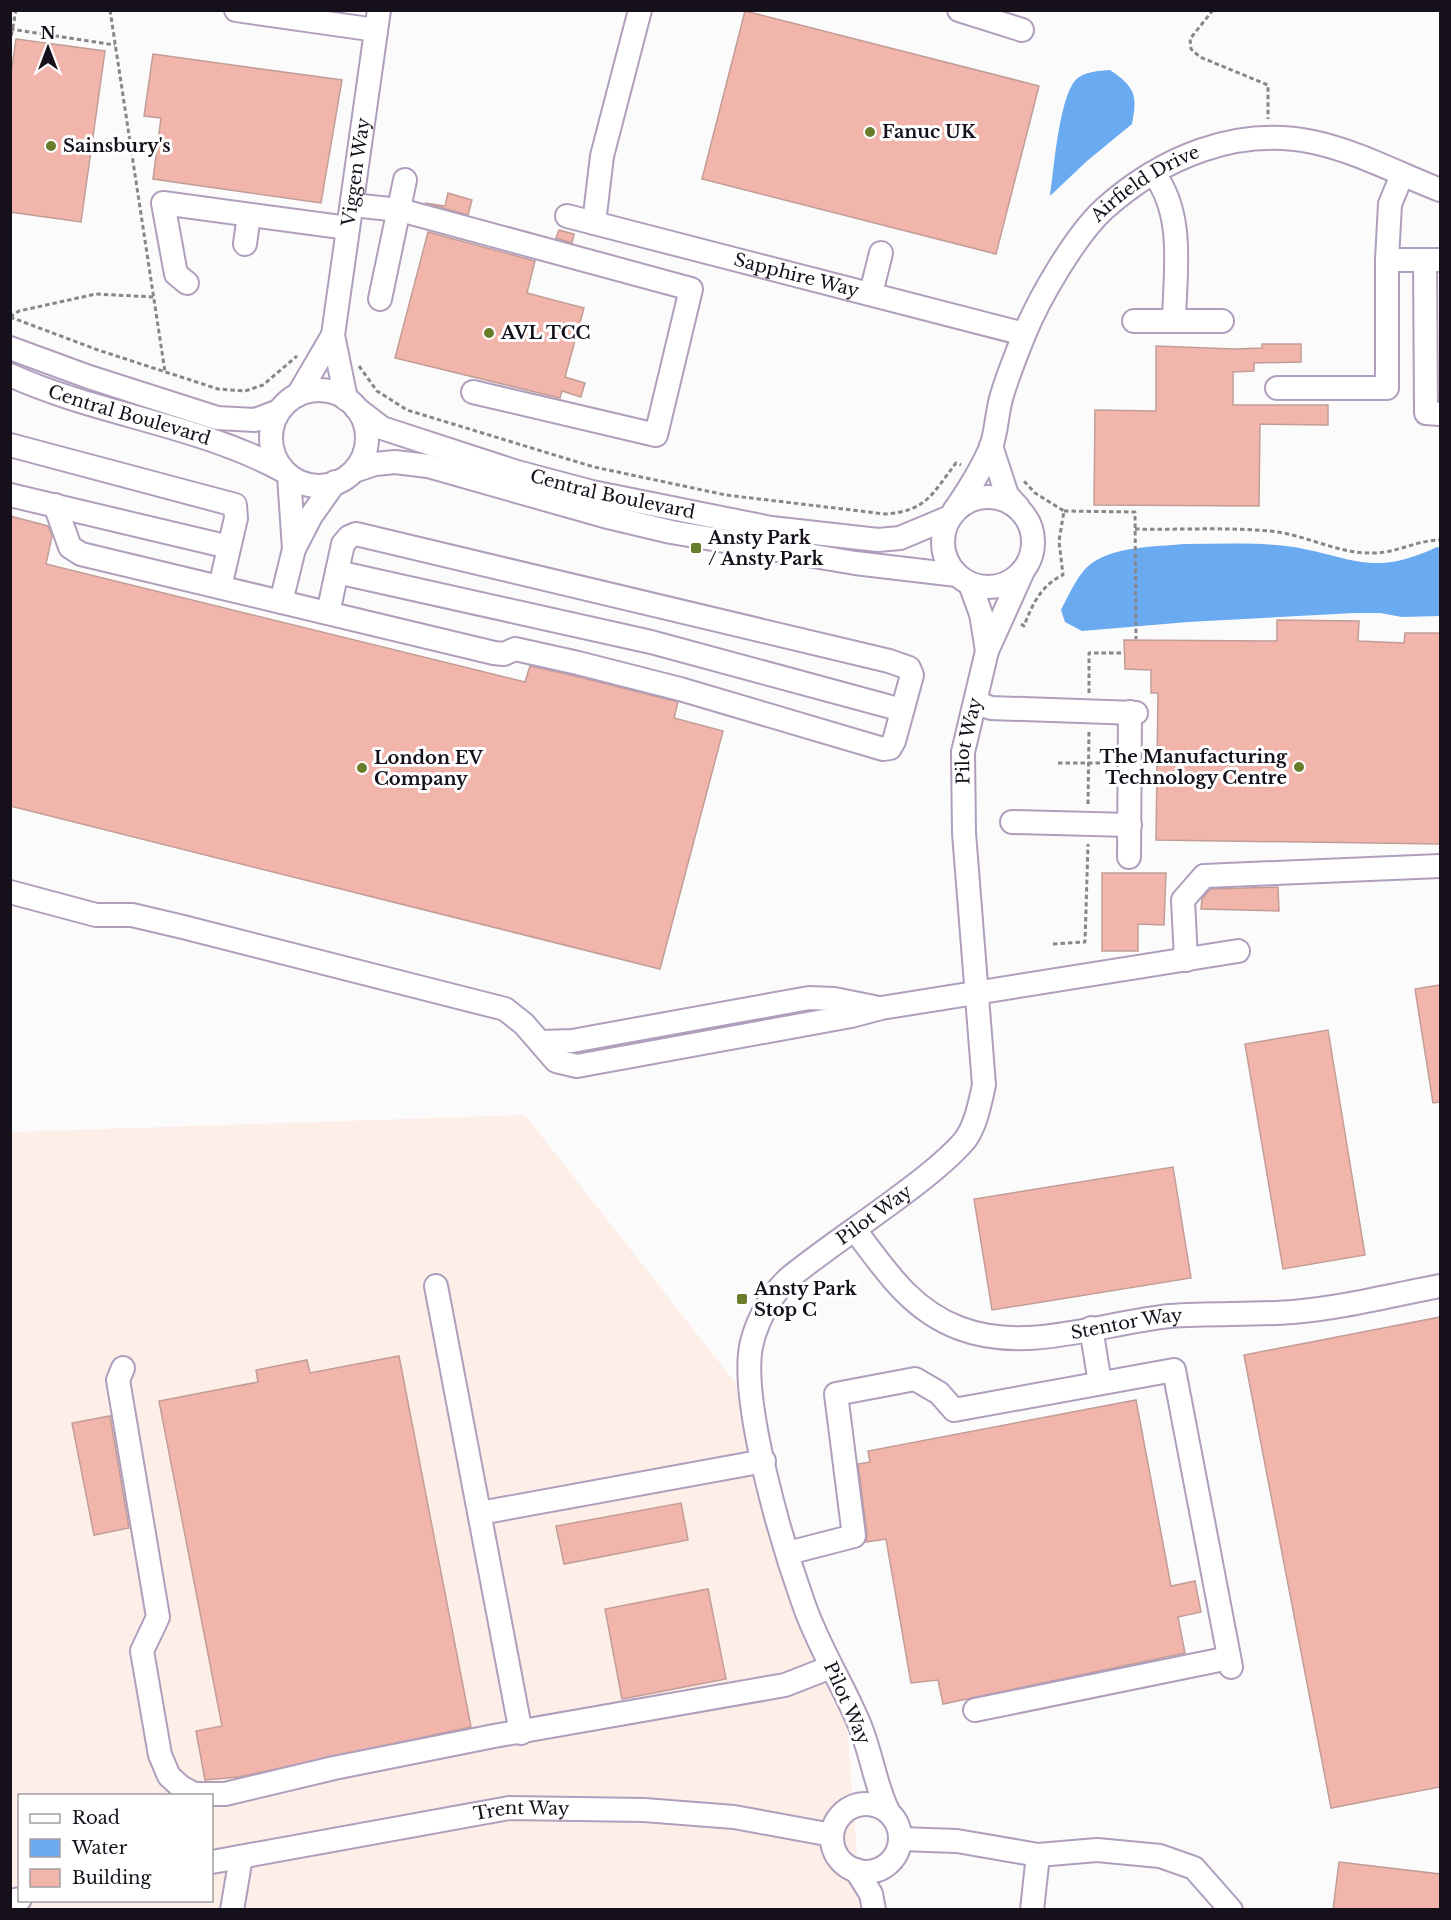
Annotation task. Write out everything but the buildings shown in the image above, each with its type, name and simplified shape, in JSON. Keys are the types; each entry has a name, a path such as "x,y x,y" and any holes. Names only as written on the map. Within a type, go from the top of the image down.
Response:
{"street":[{"path":"236,10 377,20"},
{"path":"594,223 602,156 640,10"},
{"path":"959,10 1022,30"},
{"name":"Viggen Way","path":"351,403 340,370 333,336 377,20"},
{"name":"Airfield Drive","path":"952,514 968,493 991,446 1002,396 1024,334 1061,267 1102,211 1136,184 1186,155 1224,142 1268,138 1315,142 1440,190"},
{"path":"1154,174 1163,186 1176,222 1174,321"},
{"path":"1278,388 1387,388 1387,260 1390,204 1402,175"},
{"path":"380,299 405,180"},
{"path":"187,283 176,274 164,203 348,228"},
{"path":"352,205 400,210 691,289 656,435 473,392"},
{"path":"245,244 249,215"},
{"name":"Sapphire Way","path":"567,216 1024,334"},
{"path":"871,293 880,253"},
{"path":"1387,260 1432,260 1426,413 1440,414"},
{"path":"1134,321 1222,321"},
{"name":"Viggen Way","path":"298,394 333,336"},
{"name":"Central Boulevard","path":"10,348 89,377 217,418 255,420 279,411"},
{"name":"Central Boulevard","path":"10,375 98,405 223,442 286,473"},
{"path":"281,602 294,549 310,516 364,452 366,440 363,419 351,403 324,391 298,394 279,411 273,423 271,446 286,473 294,549"},
{"name":"Central Boulevard","path":"351,403 382,428 518,472 592,492 771,528 878,540 900,538 952,514"},
{"path":"10,445 229,502 235,506 236,511 220,587"},
{"path":"991,446 1007,495 1021,510 1033,534 1030,560 1013,580 1000,586 985,587 963,579 948,564 943,537 952,514 967,501 981,496 996,497 1010,501 1021,510"},
{"name":"Central Boulevard","path":"344,477 385,463 428,466 604,516 671,532 963,579"},
{"path":"286,473 312,485 344,477"},
{"path":"10,495 229,547"},
{"path":"55,506 70,547 74,551 281,602 494,653 504,654 515,649 578,663 680,689 883,749 890,748 894,741 912,675 909,668 877,658 356,534 349,537 343,544 328,613"},
{"name":"Pilot Way","path":"888,1811 877,1788 870,1755 858,1722 803,1603 764,1461 750,1394 749,1366 752,1342 759,1321 770,1301 792,1275 930,1173 966,1139 977,1114 984,1085 964,833 963,752 987,651 1023,571"},
{"path":"337,572 651,642 902,710"},
{"name":"Pilot Way","path":"963,579 981,614 987,651"},
{"path":"975,702 992,708 1133,712 1129,857"},
{"path":"1012,822 1130,825"},
{"path":"1186,960 1183,900 1204,876 1440,866"},
{"path":"10,892 96,915 132,915 183,927 505,1009 524,1024 556,1061 577,1066 851,1016 881,1008 1238,951"},
{"name":"Stentor Way","path":"855,1230 907,1296 929,1314 960,1329 998,1338 1035,1338 1170,1316 1294,1312 1440,1286"},
{"path":"436,1286 521,1733"},
{"path":"1090,1328 1100,1383"},
{"path":"123,1368 118,1380 158,1617 142,1651 160,1755 169,1776 181,1787 194,1794 225,1794 334,1768 785,1685 831,1667"},
{"path":"788,1553 854,1536 836,1394 915,1379 939,1393 954,1410 1174,1370 1230,1663 975,1710"},
{"path":"480,1513 764,1461"},
{"name":"Pilot Way","path":"850,1807 860,1798 865,1788 870,1755"},
{"path":"876,1910 880,1877 884,1867 896,1853 900,1839 895,1820 888,1811 872,1804 850,1807 841,1814 832,1835 836,1854 843,1863 856,1870 868,1872 884,1867"},
{"name":"Trent Way","path":"213,1862 509,1808 656,1810 734,1817 832,1835"},
{"path":"900,1839 957,1841 1038,1855 1096,1850 1160,1856 1180,1861 1194,1868 1231,1910"},
{"path":"1032,1910 1038,1855"},
{"path":"232,1910 241,1857"},
{"path":"856,1870 871,1894 876,1910"}],"path":[{"path":"10,43 16,10"},
{"path":"110,10 165,372"},
{"path":"1213,10 1190,39 1191,49 1200,57 1268,85 1268,138"},
{"path":"12,29 115,45"},
{"path":"10,317 19,311 96,294 154,297"},
{"path":"10,317 218,389 245,391 263,385 300,354 316,364"},
{"path":"340,370 361,366 377,391 407,410 594,467 726,495 885,514 904,512 922,505 956,463"},
{"path":"1022,479 1035,493 1064,511 1135,512 1136,639"},
{"path":"1014,619 1024,626 1034,601 1053,580 1063,575 1059,542 1064,511"},
{"path":"1135,529 1271,531 1350,552 1373,553 1397,550 1428,540 1440,540"},
{"path":"1053,944 1085,942 1089,653 1123,653"},
{"path":"1058,763 1130,763"}],"shaded area":[{"path":"525,1115 759,1413 847,1721 861,1909 11,1909 10,1132"}],"water":[{"path":"1110,70 1133,92 1135,106 1132,124 1087,161 1050,196 1062,114 1072,85 1079,77"},
{"path":"1184,544 1286,546 1361,562 1377,563 1414,557 1437,547 1440,548 1440,616 1402,617 1380,613 1355,613 1188,622 1082,631 1065,622 1061,610 1078,578 1092,563 1124,550"}],"place":[{"name":"Fanuc UK","path":"870,132"},
{"name":"Sainsbury's","path":"51,146"},
{"name":"AVL TCC","path":"489,333"},
{"name":"Ansty Park / Ansty Park","path":"696,548"},
{"name":"The Manufacturing Technology Centre","path":"1299,767"},
{"name":"London EV Company","path":"362,768"},
{"name":"Ansty Park Stop C","path":"742,1299"}]}
